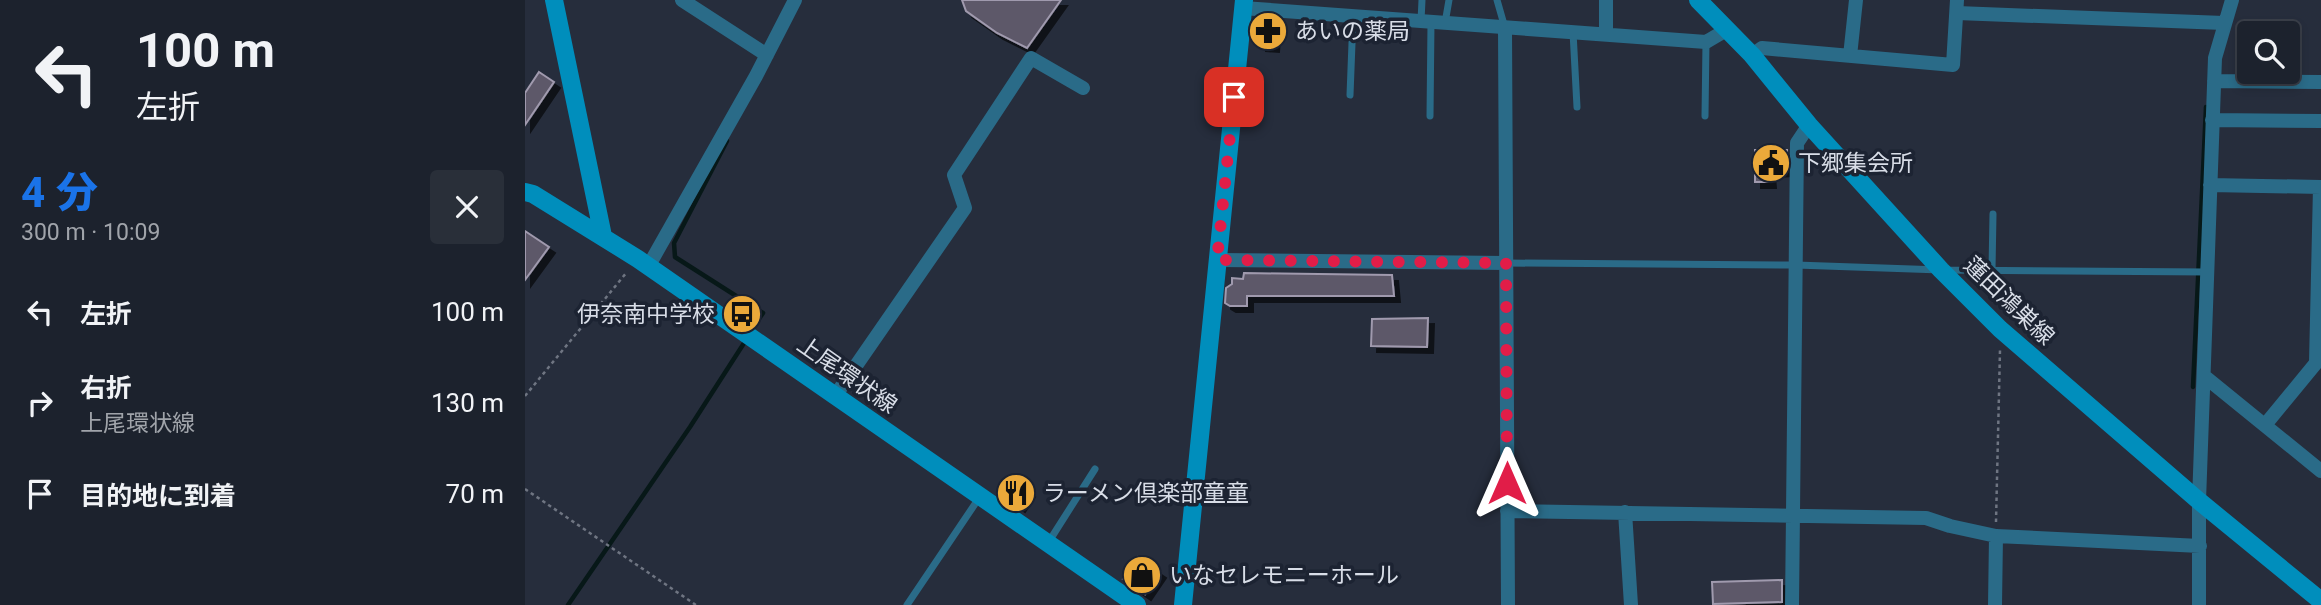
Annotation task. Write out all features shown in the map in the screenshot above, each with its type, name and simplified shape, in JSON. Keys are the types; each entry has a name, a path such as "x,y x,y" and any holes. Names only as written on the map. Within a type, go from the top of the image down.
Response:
{"main road":[{"path":"554,0 603,236"},
{"name":"蓮田鴻巣線","path":"1698,0 1752,55 1809,125 1941,270 2000,329 2199,501 2321,601"},
{"path":"1183,605 1243,4"},
{"name":"上尾環状線","path":"525,192 533,194 603,236 1137,605"}],"street":[{"path":"682,0 767,55"},
{"path":"643,263 767,55 795,0"},
{"path":"1606,0 1606,34"},
{"path":"1850,56 1856,0"},
{"path":"2199,605 2199,501 2215,58 2232,0"},
{"path":"1243,4 1353,17 1706,43 1728,29"},
{"path":"1752,55 1762,48 1953,65 1957,7 2224,23"},
{"path":"1505,29 1508,605"},
{"path":"835,396 965,208 954,175 1031,58 1083,88"},
{"path":"2214,81 2321,82"},
{"path":"2212,120 2321,121"},
{"path":"1792,605 1797,143 1809,125"},
{"path":"2210,185 2321,187 2318,364 2265,425"},
{"path":"1217,260 1506,263"},
{"path":"2204,376 2321,471"},
{"path":"1507,511 1926,517 1950,526 1996,536 2200,546"},
{"path":"1625,512 1631,605"},
{"path":"1995,605 1996,536"}],"lane":[{"path":"1422,0 1432,23 1430,116"},
{"path":"1432,23 1449,0"},
{"path":"1497,0 1505,29"},
{"path":"1350,95 1353,17"},
{"path":"1573,32 1577,107"},
{"path":"1705,116 1706,43"},
{"path":"1992,270 1993,214"},
{"path":"1506,263 2207,272"},
{"path":"1048,543 1095,469"},
{"path":"907,605 980,497"}],"path":[{"path":"525,397 643,263"},
{"path":"1996,536 2000,329"},
{"path":"525,489 696,605"}],"building":[{"path":"962,0 1061,0 1027,48 997,33 966,11"},
{"path":"1262,19 1275,20 1273,46 1260,45"},
{"path":"539,72 554,82 525,125 525,93"},
{"path":"1755,150 1787,150 1787,170 1769,171 1770,182 1755,182"},
{"path":"525,231 549,247 525,280"},
{"path":"1244,273 1392,275 1394,296 1247,296 1247,306 1230,306 1225,303 1226,288 1232,284 1232,278 1243,279"},
{"path":"1428,318 1427,347 1371,346 1372,319"},
{"path":"1014,481 1029,491 1019,506 1005,496"},
{"path":"1138,557 1160,572 1145,594 1123,579"},
{"path":"1782,580 1782,602 1713,604 1712,582"}],"waterway":[{"path":"2193,387 2206,107"},
{"path":"727,141 674,243 675,257 763,313 750,332"},
{"path":"568,605 746,340"}],"place":[{"name":"あいの薬局","path":"1268,31"},
{"name":"下郷集会所","path":"1771,163"},
{"name":"伊奈南中学校","path":"742,314"},
{"name":"ラーメン倶楽部童童","path":"1016,493"},
{"name":"いなセレモニーホール","path":"1142,575"}],"route":[{"path":"1234,97 1217,260 1506,263 1507,483"}]}
